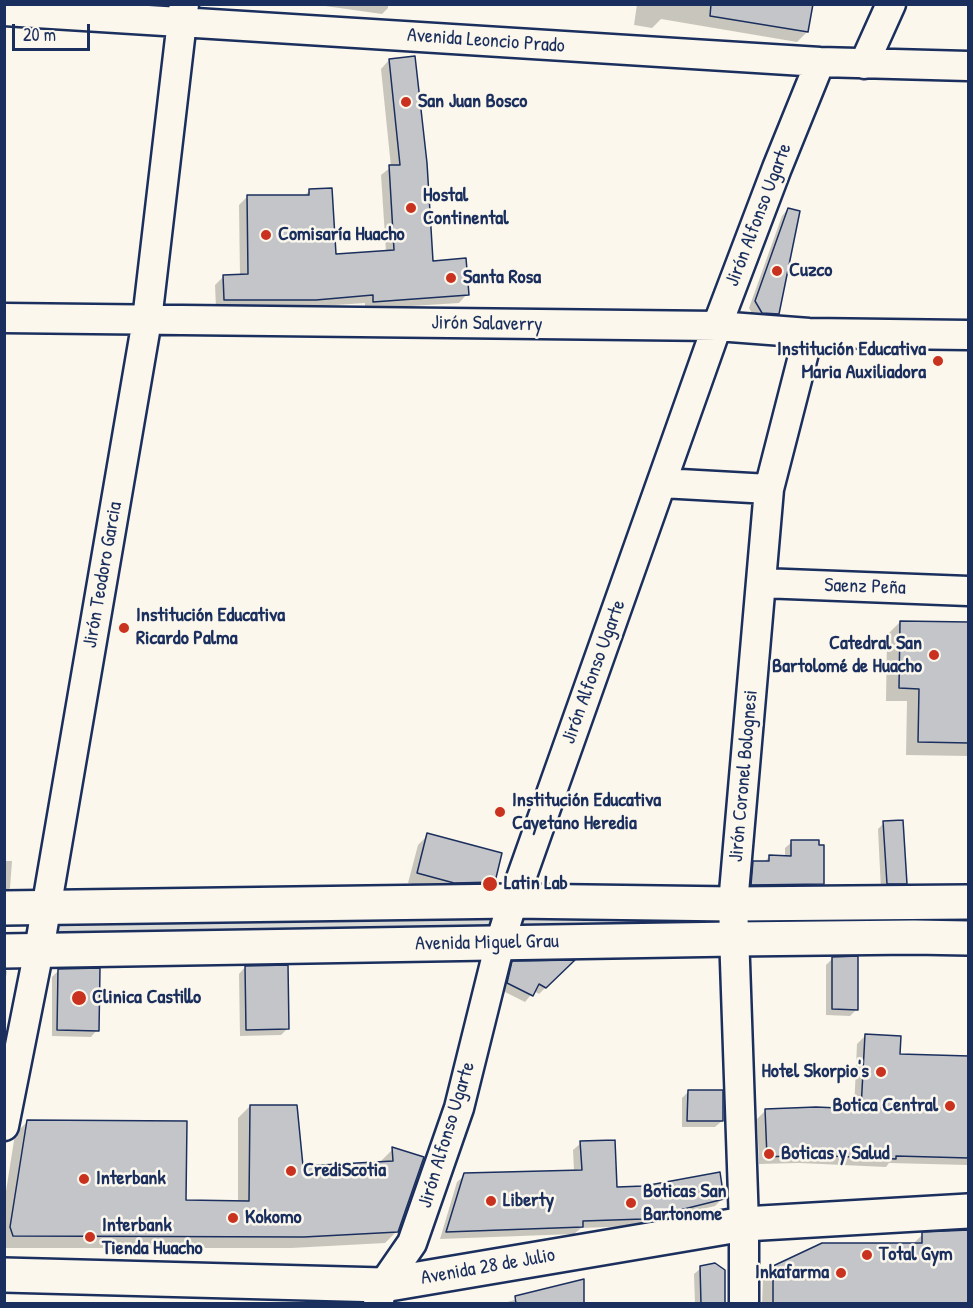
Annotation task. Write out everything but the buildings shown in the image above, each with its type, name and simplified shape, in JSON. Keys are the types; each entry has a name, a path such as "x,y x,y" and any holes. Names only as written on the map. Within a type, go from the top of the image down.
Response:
{"street":[{"path":"864,64 891,4"},
{"name":"Avenida Leoncio Prado","path":"4,11 183,13 820,62 969,66"},
{"name":"Jirón Teodoro Garcia","path":"4,1126 39,950 147,320 183,13"},
{"name":"Jirón Alfonso Ugarte","path":"381,1294 412,1243 459,1108 500,943 513,901 717,326 820,62"},
{"name":"Jirón Salaverry","path":"4,318 717,326 809,333 969,335"},
{"name":"Jirón Coronel Bolognesi","path":"744,1304 744,1224 733,904 769,489 809,333"},
{"path":"662,483 769,489"},
{"name":"Saenz Peña","path":"761,583 969,591"},
{"name":"Avenida Miguel Grau","path":"4,908 513,901 733,904 969,902"},
{"name":"Avenida Miguel Grau","path":"4,951 734,939 969,938"},
{"name":"Avenida 28 de Julio","path":"4,1275 381,1294 744,1224 969,1211"}],"shaded area":[{"path":"499,905 488,935 49,943 53,913"},
{"path":"521,908 719,913 719,930 515,935"}],"place":[{"name":"San Juan Bosco","path":"406,102"},
{"name":"Hostal Continental","path":"411,208"},
{"name":"Comisaría Huacho","path":"266,235"},
{"name":"Cuzco","path":"777,271"},
{"name":"Santa Rosa","path":"451,278"},
{"name":"Institución Educativa Maria Auxiliadora","path":"938,361"},
{"name":"Institución Educativa Ricardo Palma","path":"124,628"},
{"name":"Catedral San Bartolomé de Huacho","path":"934,655"},
{"name":"Institución Educativa Cayetano Heredia","path":"500,812"},
{"name":"Latin Lab","path":"490,884"},
{"name":"Clinica Castillo","path":"79,998"},
{"name":"Hotel Skorpio's","path":"881,1072"},
{"name":"Botica Central","path":"950,1106"},
{"name":"Boticas y Salud","path":"769,1154"},
{"name":"CrediScotia","path":"291,1171"},
{"name":"Interbank","path":"84,1179"},
{"name":"Liberty","path":"491,1201"},
{"name":"Boticas San Bartonome","path":"631,1203"},
{"name":"Kokomo","path":"233,1218"},
{"name":"Interbank Tienda Huacho","path":"90,1237"},
{"name":"Total Gym","path":"867,1255"},
{"name":"Inkafarma","path":"841,1273"}]}
